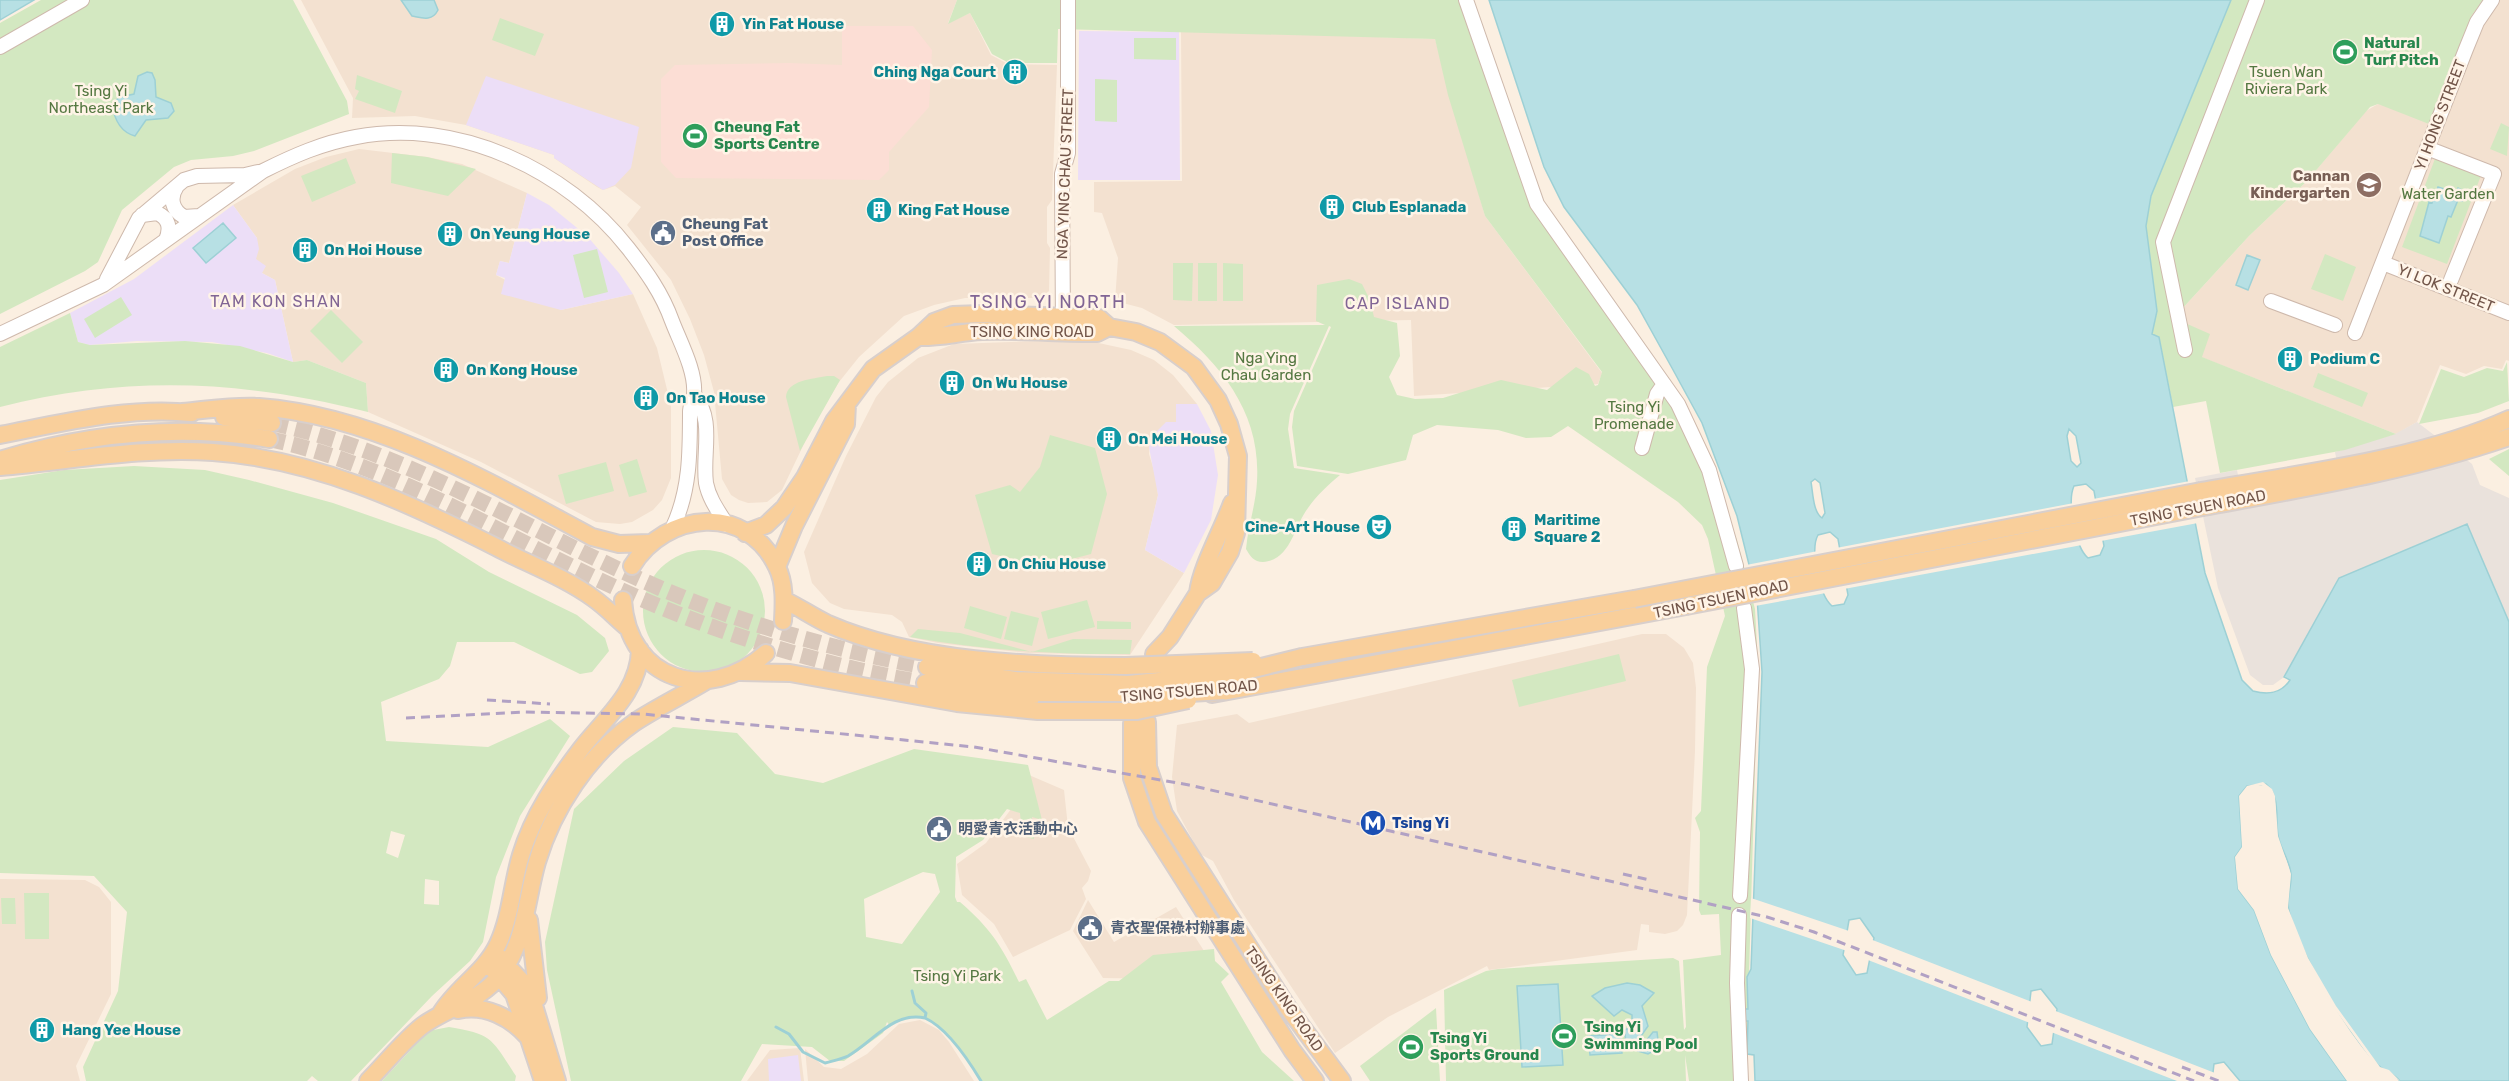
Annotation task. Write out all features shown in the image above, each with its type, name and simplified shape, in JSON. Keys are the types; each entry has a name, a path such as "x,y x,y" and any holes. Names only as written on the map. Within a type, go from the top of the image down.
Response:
{"main road":[{"name":"TSING KING ROAD","path":"745,533 766,525 784,508 805,477 834,421 873,369 918,337 934,322 953,315 1063,315 1099,318 1109,327 1136,332 1160,342 1194,367 1218,400 1229,424 1238,456 1236,533 1230,552 1212,583 1198,593 1159,656"},
{"name":"TSING KING ROAD","path":"918,337 938,338 957,333 984,331 1097,333 1109,327"},
{"name":"TSING KING ROAD","path":"777,567 794,526 843,430 847,405"},
{"path":"0,435 97,417 256,407 293,412 340,423 419,450 592,537 619,544 649,543"},
{"path":"0,459 72,441 136,433 271,431 182,412"},
{"name":"TSING TSUEN ROAD","path":"2507,426 2437,459 2363,477 1752,591 1612,621 1224,691 1128,697 1071,697 1004,693 926,675 1128,684 1233,674 1302,657 1455,632 2371,459 2507,426"},
{"path":"0,467 133,452 178,451 238,454 287,463 382,493 445,522 583,591 628,628"},
{"path":"632,566 649,543 673,527 701,521 727,525 745,533 762,546 777,567 784,600 783,621"},
{"path":"623,600 628,628 640,650 652,664 672,675 706,681"},
{"path":"784,600 828,624 898,644 972,657 1060,666 1177,665 1302,657"},
{"path":"441,1013 451,997 490,958 503,934 520,857 536,816 562,775 630,690 639,667 640,650"},
{"path":"741,672 766,653"},
{"path":"368,1081 404,1042 441,1013 460,1006 477,995 504,969 518,943 529,908 537,862 549,830 564,802 592,763 633,724 706,681 741,672 790,674 957,703 1067,712 1137,711 1224,691"},
{"name":"TSING KING ROAD","path":"1316,1081 1294,1028 1164,814 1152,785 1139,723 1131,760 1134,789 1147,822 1178,869 1294,1028 1342,1081"},
{"path":"1178,869 1180,839"},
{"path":"529,908 532,955 542,1023 557,1081"},
{"path":"490,958 529,989 542,1023"},
{"path":"504,969 531,1040 543,1081"},
{"path":"441,1013 463,1008 488,1011 505,1017 531,1040"}],"street":[{"path":"0,47 82,0"},
{"name":"NGA YING CHAU STREET","path":"1064,333 1062,174 1068,153 1068,0"},
{"path":"1466,0 1537,204 1678,404 1709,470 1736,566"},
{"path":"2185,350 2163,242 2257,0"},
{"name":"YI HONG STREET","path":"2355,333 2477,22 2492,0"},
{"path":"103,285 136,221 184,180 197,176 245,175 263,171 322,145 357,137 405,133 454,139 478,146 537,171 574,194 607,222 665,299 687,364 694,394 704,407 706,484 715,506 727,525"},
{"path":"2427,148 2494,174 2451,280"},
{"path":"0,334 103,285 263,171"},
{"path":"177,186 172,198 174,209 190,218 201,215"},
{"path":"142,215 157,213 165,219 169,228 166,240"},
{"name":"YI LOK STREET","path":"2383,263 2509,312"},
{"path":"2271,301 2335,325"},
{"path":"1642,448 1657,394 1664,384"},
{"path":"673,527 683,506 687,487 690,408 694,394"},
{"path":"1740,896 1752,669 1744,608"},
{"path":"1739,915 1737,984 1741,1081"}],"shaded area":[{"path":"301,0 957,0 948,23 970,13 991,55 1008,64 1057,65 1052,200 1047,207 1047,243 1050,248 1049,291 1039,298 965,298 934,305 904,316 859,357 839,382 813,425 782,490 767,502 748,503 739,500 731,495 722,479 714,392 704,355 690,319 671,280 627,225 641,207 615,186 603,190 597,187 554,158 554,155 466,125 415,116 352,118 353,98"},
{"path":"2483,0 2509,0 2509,361 2506,360 2502,369 2484,366 2466,374 2440,365 2417,422 2396,434 2201,357 2181,310 2249,236 2307,181 2366,111 2378,104 2472,15"},
{"path":"842,26 913,26 932,50 929,107 889,152 889,170 879,180 676,178 661,162 661,79 675,65 789,63 842,65"},
{"path":"1181,30 1435,39 1485,216 1602,373 1598,384 1414,396 1411,320 1174,325 1142,308 1115,301 1118,258 1102,213 1094,212 1094,182 1182,181"},
{"path":"1079,31 1179,32 1180,180 1078,180"},
{"path":"486,76 639,127 631,168 615,185 603,190 554,158 554,155 466,125"},
{"path":"359,149 427,157 462,164 527,193 509,263 500,261 496,275 561,310 633,294 657,348 671,406 671,478 662,500 653,510 632,522 620,524 596,522 481,462 368,412 366,383 307,360 293,362 275,280 262,273 256,259 257,238 233,205 295,169 326,157"},
{"path":"527,193 549,205 587,236 619,273 633,294 561,310 501,294 505,278 496,275 500,261 509,263"},
{"path":"233,205 257,238 259,249 256,259 266,266 262,273 275,280 293,362 267,353 212,342 137,341 90,345 78,342 70,313 134,279"},
{"path":"1094,342 1131,350 1154,360 1173,375 1197,404 1177,404 1176,422 1153,435 1150,441 1149,454 1156,477 1158,495 1145,550 1184,573 1130,655 1028,653 938,643 909,637 902,622 892,615 844,609 830,603 812,583 804,552 846,456 876,397 888,382 918,358 954,344"},
{"path":"1176,404 1197,404 1211,431 1218,475 1211,520 1184,573 1145,550 1158,495 1149,447 1153,435 1166,422 1176,422"},
{"path":"2417,422 2472,464 2480,485 2509,498 2509,1081 2400,1081 2394,1074 2291,874 2260,693 2281,691 2290,680 2284,677 2273,685 2263,685 2250,675 2218,588 2195,478 2237,470 2241,491 2339,472 2335,452 2395,434"},
{"path":"1642,634 1666,634 1684,648 1693,663 1696,688 1695,751 1687,915 1683,925 1677,931 1665,934 1649,932 1649,925 1641,924 1637,950 1489,970 1487,966 1388,1017 1335,1053 1234,900 1213,861 1200,854 1177,811 1172,777 1177,725 1237,714 1249,723"},
{"path":"1029,775 1064,790 1068,827 1091,871 1088,881 1082,888 1086,899 1070,930 1013,957 994,924 962,895 957,864 986,843 1014,805"},
{"path":"0,879 85,880 99,887 111,902 111,994 76,1066 80,1081 0,1081"},
{"path":"1088,900 1114,942 1176,907 1206,954 1168,979 1103,978 1073,931"},
{"path":"920,1020 939,1030 974,1081 808,1081 805,1049 824,1067 841,1069 867,1054 899,1024"},
{"path":"800,1048 804,1081 747,1081 770,1050"},
{"path":"798,1055 801,1081 769,1081 768,1059"}],"green space":[{"name":"Tsing Yi Northeast Park","path":"41,0 293,0 347,101 349,114 254,151 233,156 191,160 174,167 122,210 98,262 85,271 0,314 0,23"},
{"path":"957,0 1472,0 1538,196 1644,343 1701,443 1737,540 1755,609 1758,664 1748,1009 1745,1009 1748,1021 1747,1081 1689,1081 1685,1055 1686,1081 1446,1081 1444,990 1486,971 1498,969 1673,958 1679,961 1684,1030 1686,1027 1683,960 1721,955 1719,914 1701,915 1699,910 1700,832 1695,818 1701,811 1707,667 1725,616 1708,539 1702,525 1678,502 1568,426 1551,437 1526,438 1498,430 1437,425 1413,435 1406,460 1348,474 1297,466 1292,427 1294,411 1331,327 1329,326 1290,414 1288,429 1294,468 1340,475 1311,503 1286,549 1272,560 1257,561 1246,549 1257,481 1257,457 1253,434 1245,413 1223,375 1174,326 1325,325 1316,321 1317,285 1349,279 1362,284 1370,300 1374,317 1397,323 1400,356 1389,377 1397,395 1415,399 1443,398 1501,380 1547,390 1576,367 1589,374 1595,386 1598,385 1602,372 1485,216 1448,95 1435,39 1058,29 1057,63 1009,63 992,54 970,13 948,24"},
{"name":"Tsuen Wan Riviera Park","path":"2231,0 2483,0 2472,15 2429,124 2378,104 2370,107 2307,181 2249,236 2181,310 2185,323 2210,334 2202,357 2396,434 2345,450 2220,473 2206,401 2173,407 2159,337 2152,334 2157,311 2146,226 2151,196"},
{"path":"500,18 544,34 535,56 492,40"},
{"path":"1134,38 1176,38 1176,60 1134,59"},
{"path":"357,75 402,91 395,113 355,99 359,91 355,89"},
{"path":"1095,79 1117,80 1117,122 1095,121"},
{"path":"2501,123 2509,127 2507,156 2490,149"},
{"path":"392,153 427,157 476,169 448,196 391,183"},
{"name":"Water Garden","path":"2436,156 2482,173 2447,264 2402,247"},
{"path":"346,158 356,183 312,202 301,176"},
{"path":"597,249 608,292 584,298 573,255"},
{"path":"2325,254 2356,267 2343,301 2311,289"},
{"path":"1173,263 1193,263 1192,301 1173,300"},
{"path":"1198,263 1217,263 1217,301 1198,301"},
{"path":"1223,263 1243,264 1243,301 1223,301"},
{"path":"121,297 132,315 95,338 84,319"},
{"path":"331,310 363,342 342,363 310,331"},
{"path":"70,313 78,342 90,345 185,341 240,346 293,362 307,360 366,383 368,412 275,393 184,386 139,386 93,390 0,407 0,347"},
{"path":"2507,362 2509,401 2478,413 2419,424 2441,369 2464,377 2487,368 2503,371"},
{"path":"2318,373 2368,393 2362,407 2313,387"},
{"path":"834,376 840,380 800,451 786,397 787,391 802,381"},
{"path":"1050,435 1095,448 1107,494 1091,554 1045,566 992,554 975,495 1010,485 1020,492 1040,467"},
{"path":"2509,449 2509,476 2489,459"},
{"path":"637,459 647,492 629,497 619,465"},
{"path":"606,462 614,491 566,504 558,475"},
{"path":"134,466 205,470 333,503 436,539 489,572 577,615 605,638 609,651 592,672 580,674 514,642 457,642 450,666 439,679 381,702 386,741 488,747 550,719 570,736 520,816 496,877 483,942 470,961 432,996 351,1081 318,1081 312,1076 307,1081 86,1081 83,1067 118,991 127,912 94,876 0,873 0,480 64,470","holes":["391,831 405,835 398,858 386,853","425,879 439,881 439,905 424,904"]},
{"path":"704,550 727,555 738,560 747,568 755,577 760,588 765,611 760,634 755,645 747,654 738,662 727,667 704,672 681,667 670,662 661,654 653,645 648,634 643,611 648,588 653,577 661,568 670,560 681,555"},
{"path":"1087,600 1095,627 1048,639 1041,612"},
{"path":"970,606 1007,617 1001,639 964,628"},
{"path":"1011,611 1039,618 1032,646 1004,639"},
{"path":"1097,621 1131,622 1131,629 1097,629"},
{"path":"918,629 960,633 1030,651 910,637"},
{"path":"1073,639 1132,640 1130,654 1033,652"},
{"path":"1619,654 1626,681 1519,707 1512,680"},
{"name":"Tsing Yi Park","path":"673,727 737,733 775,774 823,783 914,749 1028,765 1042,820 1032,817 1034,839 1022,836 1020,813 1007,809 983,840 956,857 955,897 957,902 971,912 994,938 1019,982 1026,979 1047,1020 1109,981 1119,981 1153,955 1214,949 1215,961 1229,974 1221,982 1262,1052 1294,1081 981,1081 962,1052 944,1032 925,1018 913,1016 890,1026 887,1022 883,1033 844,1061 830,1061 812,1047 762,1044 741,1081 571,1081 547,970 545,942 574,809 624,761","holes":["923,872 935,874 940,892 902,944 866,937 864,899"]},
{"path":"24,893 49,893 49,939 25,939"},
{"path":"1,898 15,898 16,924 2,924"},
{"name":"Tsing Yi Sports Ground","path":"1436,1008 1440,1081 1370,1081 1360,1066"},
{"path":"449,1027 484,1036 502,1054 516,1076 515,1081 382,1081 428,1031"}],"water":[{"path":"0,0 34,0 0,20"},
{"path":"401,0 434,0 438,10 430,18 412,16"},
{"path":"1489,0 2231,0 2151,196 2146,226 2157,311 2152,334 2159,337 2205,573 2242,680 2253,691 2274,692 2283,688 2290,680 2284,677 2339,578 2467,524 2509,622 2509,1081 2400,1081 2378,1065 2366,1051 2326,992 2294,928 2288,906 2290,869 2278,835 2276,801 2266,784 2247,786 2239,796 2242,847 2235,857 2238,889 2254,910 2271,955 2310,1029 2347,1081 2240,1081 2224,1062 2214,1064 2212,1081 1755,1081 1754,1055 1747,1054 1748,1021 1744,1021 1744,1009 1748,1009 1747,977 1751,969 1762,672 1757,597 1737,516 1702,423 1637,305 1564,207 1544,167","holes":["2069,429 2076,436 2081,463 2077,467 2071,461 2067,436","1815,479 1820,483 1825,513 1822,518 1815,507 1811,482","2086,484 2094,491 2104,546 2100,555 2088,558 2079,544 2072,512 2074,486","1830,532 1838,539 1848,595 1844,604 1832,606 1823,592 1815,561 1818,535","1860,918 1874,938 1867,973 1856,975 1843,955 1849,920","2041,989 2057,1009 2052,1044 2041,1046 2027,1027 2031,991"]},
{"path":"147,72 152,73 155,80 156,97 171,103 174,111 168,118 146,120 135,136 125,131 119,124 112,104 120,97 134,94 138,76"},
{"path":"2438,187 2456,193 2458,188 2466,192 2462,201 2458,200 2451,217 2448,216 2439,243 2420,236 2429,202 2432,203"},
{"path":"223,223 236,238 206,263 193,248"},
{"path":"2247,255 2260,260 2248,290 2236,285"},
{"path":"1627,983 1640,985 1654,993 1642,1006 1648,1026 1632,1049 1626,1050 1625,1030 1632,1026 1632,1015 1622,1010 1614,1016 1592,996 1605,988"},
{"path":"1558,984 1563,1065 1522,1067 1517,986"},
{"path":"1653,1032 1657,1032 1659,1048 1648,1054 1638,1051"},
{"path":"1620,1034 1622,1053 1590,1055 1588,1036"}],"pier":[{"path":"2190,481 2198,523 2101,541 2093,499"},
{"path":"2074,503 2082,545 1844,589 1836,548"},
{"path":"1818,551 1826,593 1755,606 1746,565"},
{"path":"2263,782 2272,789 2275,796 2278,836 2291,874 2288,908 2308,958 2336,1006 2380,1067 2389,1070 2400,1081 2378,1069 2334,1008 2305,960 2285,909 2288,874 2275,837 2272,797 2262,785 2248,789 2242,797 2245,848 2238,858 2241,888 2257,908 2287,982 2313,1028 2350,1081 2347,1081 2310,1029 2271,955 2254,910 2238,889 2235,857 2242,847 2239,796 2247,786"},
{"path":"1751,898 1849,931 1847,951 1750,918"},
{"path":"1870,939 2032,1002 2030,1023 1868,960"},
{"path":"2053,1010 2215,1073 2215,1081 2177,1081 2051,1032"}],"waterway":[{"path":"912,991 915,1003 926,1013 925,1018 949,1037 981,1081"},
{"path":"776,1027 789,1034 803,1052 825,1063 848,1056 893,1023 914,1017 925,1018"}],"tunnel":[{"path":"272,423 322,436 419,472 606,563 686,599 822,644 927,667"},
{"path":"269,439 358,465 401,483 610,585 686,617 804,656 885,676 925,683"}],"railway":[{"path":"487,700 550,704"},
{"path":"406,718 525,712 643,714 974,747 1189,785 1767,917 1814,932 2194,1081"},
{"path":"1623,874 1650,880"},
{"path":"2182,1067 2219,1081"}],"place":[{"name":"Yin Fat House","path":"722,24"},
{"name":"Natural Turf Pitch","path":"2345,52"},
{"name":"Ching Nga Court","path":"1015,72"},
{"name":"Cheung Fat Sports Centre","path":"695,136"},
{"name":"Cannan Kindergarten","path":"2369,185"},
{"name":"Club Esplanada","path":"1332,207"},
{"name":"King Fat House","path":"879,210"},
{"name":"Cheung Fat Post Office","path":"663,233"},
{"name":"On Yeung House","path":"450,234"},
{"name":"On Hoi House","path":"305,250"},
{"name":"Podium C","path":"2290,359"},
{"name":"On Kong House","path":"446,370"},
{"name":"On Wu House","path":"952,383"},
{"name":"On Tao House","path":"646,398"},
{"name":"On Mei House","path":"1109,439"},
{"name":"Cine-Art House","path":"1379,527"},
{"name":"Maritime Square 2","path":"1514,529"},
{"name":"On Chiu House","path":"979,564"},
{"name":"Tsing Yi","path":"1373,823"},
{"name":"明愛青衣活動中心","path":"939,829"},
{"name":"青衣聖保祿村辦事處","path":"1090,928"},
{"name":"Hang Yee House","path":"42,1030"},
{"name":"Tsing Yi Swimming Pool","path":"1564,1036"},
{"name":"Tsing Yi Sports Ground","path":"1411,1047"}],"district":[{"name":"TAM KON SHAN","path":"276,301"},
{"name":"TSING YI NORTH","path":"1048,302"},
{"name":"CAP ISLAND","path":"1398,303"}],"park label":[{"name":"Nga Ying Chau Garden","path":"1266,366"},
{"name":"Tsing Yi Promenade","path":"1634,416"}]}
